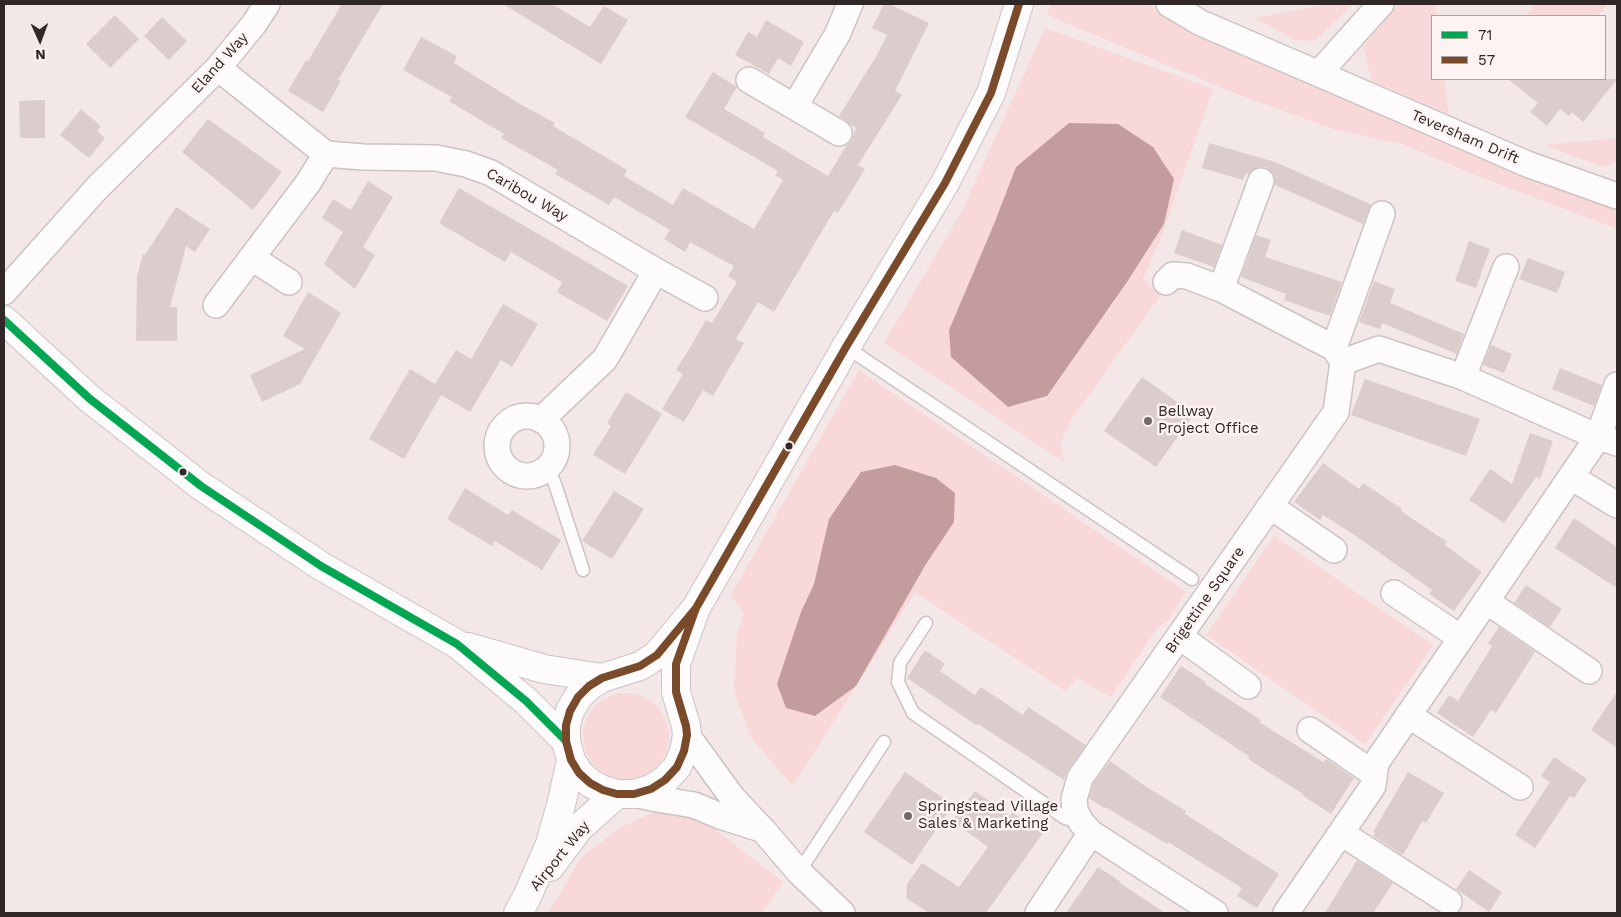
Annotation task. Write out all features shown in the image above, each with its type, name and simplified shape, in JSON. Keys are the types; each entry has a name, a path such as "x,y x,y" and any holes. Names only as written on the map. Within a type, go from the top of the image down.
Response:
{"street":[{"name":"Eland Way","path":"4,292 96,188 218,68 254,24 267,4"},
{"path":"795,106 838,34 850,4"},
{"name":"Teversham Drift","path":"1169,4 1201,23 1527,164 1616,194"},
{"path":"1319,74 1381,4"},
{"path":"568,750 566,726 570,710 578,697 589,686 640,666 657,655 696,608 846,347 949,175 991,93 1016,13"},
{"path":"216,305 308,183 326,154 218,68"},
{"path":"749,80 839,133"},
{"name":"Caribou Way","path":"326,154 363,157 436,158 466,164 491,173 705,298"},
{"path":"1221,289 1261,181"},
{"name":"Brigettine Square","path":"1086,828 1076,810 1074,799 1080,778 1336,412 1339,355 1382,214"},
{"path":"252,258 289,282"},
{"path":"1463,377 1506,267"},
{"path":"541,420 605,359 656,271"},
{"path":"1166,282 1173,275 1187,276 1221,289 1339,355 1379,349 1463,377 1608,440"},
{"path":"4,320 90,398 202,486 321,566 457,644 526,702 568,750 579,773 590,783 602,790 694,805 763,830"},
{"path":"1286,913 1373,786 1376,763 1461,638 1571,477 1608,440 1617,385"},
{"path":"523,416 541,420 549,426 555,435 557,446 555,456 547,467 534,475 513,472 505,466 499,457 497,447 499,435 513,419 523,416"},
{"path":"1571,477 1617,505"},
{"path":"1270,506 1334,550"},
{"path":"1394,593 1461,638"},
{"path":"1486,602 1589,671"},
{"path":"626,794 651,790 666,780 677,767 684,751 686,730 676,692 676,664 696,608"},
{"path":"1180,637 1248,686"},
{"path":"457,644 544,670 652,680 672,696 686,730 732,797 799,872 842,913"},
{"path":"1408,716 1520,787"},
{"path":"1310,730 1374,774"},
{"name":"Airport Way","path":"522,906 550,844 568,750"},
{"name":"Airport Way","path":"522,906 579,828 626,794"},
{"path":"1038,913 1086,828 1215,913"},
{"path":"1341,833 1449,902"}],"lane":[{"path":"846,347 1192,579"},
{"path":"547,467 555,484 583,570"},
{"path":"926,623 900,663 898,682 913,713 1065,818 1086,828"},
{"path":"799,872 884,742"}],"shaded area":[{"path":"1051,4 1147,4 1196,32 1617,207 1617,229 1478,176 1402,144 1336,130 1242,96 1047,15"},
{"path":"1330,4 1353,4 1315,41 1295,40 1255,18"},
{"path":"1398,4 1435,4 1437,15 1431,15 1431,80 1444,80 1449,114 1372,81 1363,47"},
{"path":"1535,4 1608,4 1598,15 1526,15"},
{"path":"1045,28 1213,89 1161,238 1143,279 1160,296 1071,420 1060,444 1064,462 884,343 962,211"},
{"path":"1069,123 1118,124 1153,147 1174,179 1164,224 1127,282 1047,396 1008,407 951,357 949,330 1016,167"},
{"path":"1617,138 1617,161 1603,167 1544,145"},
{"path":"859,370 1186,592 1167,622 1158,627 1111,697 1077,678 1065,691 915,592 793,786 751,738 734,691 737,633 744,614 731,595"},
{"path":"895,465 936,478 955,493 954,522 926,564 856,686 815,716 786,708 777,684 801,612 814,584 829,519 861,472"},
{"path":"1274,536 1433,645 1365,744 1206,635"},
{"path":"626,693 642,696 650,700 662,712 666,720 669,736 666,752 662,760 650,772 642,776 626,779 610,776 602,772 590,760 586,752 583,736 586,720 590,712 602,700 610,696"},
{"path":"661,809 703,820 783,882 762,913 548,913 581,858 621,827"}],"building":[{"path":"342,4 383,4 338,80 341,81 323,112 288,91"},
{"path":"503,4 552,4 590,27 604,6 628,20 601,64"},
{"path":"884,4 889,4 929,23 895,91 902,95 858,165 865,169 838,213 834,211 774,312 758,302 736,339 744,343 713,396 703,390 684,422 662,409 683,374 676,370 706,320 712,323 737,282 728,276 734,266 690,242 685,252 664,239 670,230 614,197 609,205 555,174 558,170 501,138 504,134 449,101 452,97 403,70 421,37 457,56 454,63 520,104 555,123 553,126 627,170 624,176 673,205 683,188 754,229 783,180 775,175 778,171 685,117 713,72 737,87 724,109 765,133 763,137 828,176 851,141 856,128 839,116 877,55 887,35 872,28"},
{"path":"115,15 139,39 110,68 86,44"},
{"path":"162,17 187,41 169,60 144,36"},
{"path":"766,20 804,42 791,66 778,58 769,74 735,55 748,32 757,37"},
{"path":"1617,79 1583,122 1572,112 1569,116 1560,109 1547,126 1530,112 1538,103 1509,80"},
{"path":"45,100 45,138 20,138 19,101"},
{"path":"81,109 101,126 97,131 105,138 89,158 60,135"},
{"path":"208,119 282,172 253,210 182,152"},
{"path":"1209,143 1275,162 1372,205 1363,224 1275,185 1275,178 1272,172 1266,167 1258,167 1249,174 1246,173 1243,180 1202,168"},
{"path":"368,181 393,197 363,247 375,255 355,289 324,264 343,232 322,218 333,199 351,210"},
{"path":"459,188 628,286 607,321 557,292 562,282 511,252 505,262 439,223"},
{"path":"176,207 210,229 195,252 186,246 170,307 177,307 177,341 136,341 137,276 143,254 145,255"},
{"path":"1182,230 1222,245 1214,267 1174,253"},
{"path":"1256,235 1271,240 1265,257 1342,282 1330,316 1284,300 1286,294 1241,277"},
{"path":"1469,241 1490,249 1476,288 1455,281"},
{"path":"1528,258 1565,272 1557,293 1519,279"},
{"path":"1374,281 1395,289 1390,303 1464,334 1457,354 1382,323 1380,329 1359,322"},
{"path":"308,292 341,313 300,384 262,402 250,375 305,349 283,336"},
{"path":"503,304 538,324 512,367 501,360 470,412 441,395 404,459 369,439 410,369 435,384 456,350 471,359"},
{"path":"1491,345 1512,354 1504,373 1483,365"},
{"path":"1560,368 1602,385 1594,406 1552,389"},
{"path":"1142,377 1194,414 1156,467 1104,431"},
{"path":"1365,379 1480,419 1466,456 1351,415"},
{"path":"626,392 662,414 625,474 593,455 611,426 607,423"},
{"path":"1530,433 1553,441 1540,479 1536,477 1504,523 1469,500 1490,469 1512,484"},
{"path":"1323,463 1359,489 1363,483 1402,509 1401,511 1447,542 1445,545 1482,572 1454,611 1429,594 1432,590 1356,536 1323,515 1320,520 1294,502"},
{"path":"465,488 508,515 512,510 561,540 542,570 495,541 492,546 447,519"},
{"path":"614,491 644,509 612,559 582,541"},
{"path":"1574,518 1617,547 1617,588 1555,548"},
{"path":"1526,585 1562,609 1550,627 1514,603"},
{"path":"1499,627 1535,652 1496,713 1491,710 1473,737 1437,713 1449,695 1458,701 1492,646 1488,643"},
{"path":"925,650 945,664 940,671 975,695 981,687 1023,715 1028,707 1086,745 1068,770 1064,780 978,724 976,725 907,678"},
{"path":"1181,666 1261,720 1259,722 1323,762 1326,759 1354,778 1331,814 1160,697"},
{"path":"1617,692 1617,748 1591,730"},
{"path":"1554,757 1587,779 1574,798 1570,796 1535,848 1515,835 1550,782 1541,776"},
{"path":"1110,761 1145,786 1186,811 1185,814 1279,874 1257,908 1237,896 1242,888 1168,842 1167,844 1089,798 1093,784"},
{"path":"905,772 953,805 912,865 864,832"},
{"path":"1408,772 1444,793 1426,823 1422,821 1403,855 1373,836 1375,833 1373,832"},
{"path":"975,791 1010,816 1012,812 1043,833 986,913 929,913 906,898 907,884 922,863 959,887 988,847 952,821"},
{"path":"1357,860 1393,883 1373,913 1325,913"},
{"path":"1098,867 1120,883 1165,913 1066,913"},
{"path":"1469,870 1502,892 1489,912 1456,889"}],"transit line":[{"name":"57","path":"696,608 676,664 676,692 687,735 684,751 677,767 665,780 651,789 634,794 617,794 603,790 590,783 579,773 571,760 566,741 566,725 570,711 578,697 589,686 602,678 640,666 657,655 696,608 846,347 945,183 991,93 1019,4"},
{"name":"71","path":"4,320 90,399 201,486 321,566 457,644 526,701 566,741"}],"place":[{"name":"Bellway Project Office","path":"1148,421"},
{"name":"Springstead Village Sales & Marketing","path":"908,816"}]}
